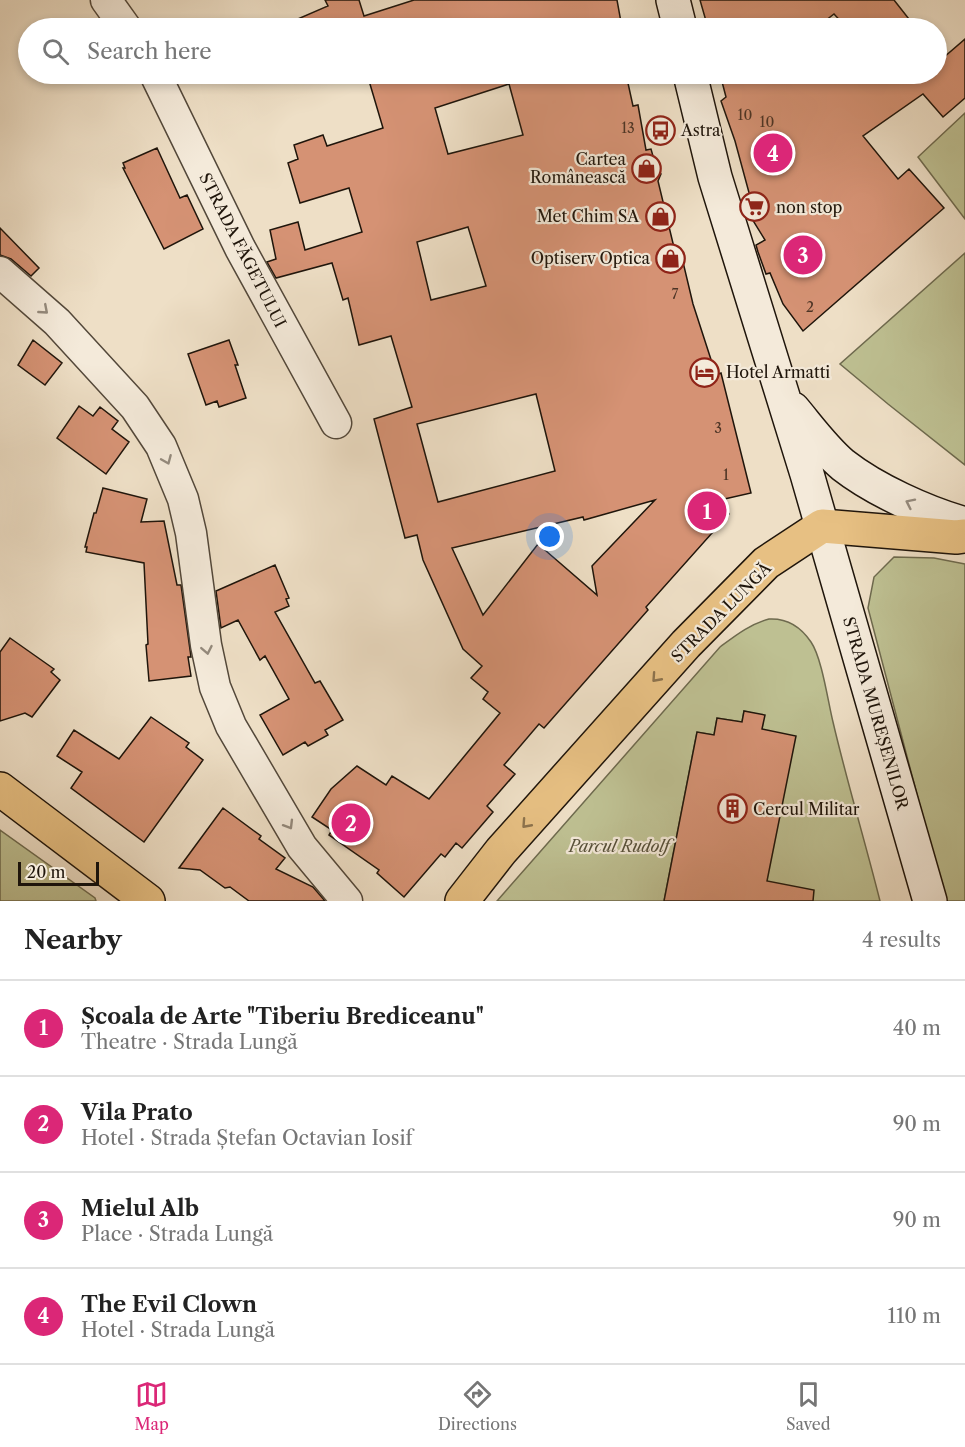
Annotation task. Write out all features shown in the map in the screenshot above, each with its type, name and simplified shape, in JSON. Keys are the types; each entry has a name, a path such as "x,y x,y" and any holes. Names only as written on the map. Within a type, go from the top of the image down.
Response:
{"main road":[{"path":"673,0 678,18"},
{"path":"692,84 715,177 822,526 965,536"},
{"path":"784,398 820,442 843,464 914,505 965,524"},
{"name":"STRADA LUNGĂ","path":"462,901 501,851 686,644 766,563 822,526"},
{"name":"STRADA MUREȘENILOR","path":"822,526 930,901"},
{"path":"0,789 148,901"}],"street":[{"path":"106,0 119,18"},
{"name":"STRADA FĂGETULUI","path":"160,84 240,248 336,423"},
{"path":"0,272 57,322 135,407 161,446 183,499 191,533 206,645 219,697 231,726 302,847 347,901"}],"green space":[{"path":"965,113 965,219 918,157"},
{"path":"965,253 965,465 840,364"},
{"path":"894,557 934,558 965,564 965,901 945,901 868,608 874,577"},
{"name":"Parcul Rudolf","path":"769,619 793,624 807,637 815,649 880,901 777,901 767,881 762,729 764,716 744,711 742,722 717,718 714,735 697,732 664,901 497,901 720,647 749,627"},
{"path":"0,830 95,898 96,901 0,901"}],"building":[{"path":"325,0 359,0 364,16 414,0 617,0 620,18 300,18 328,6"},
{"path":"700,0 894,0 908,18 838,18 834,14 829,18 705,18"},
{"path":"965,39 965,98 943,117 923,94 863,136 898,179 909,169 944,208 803,331 783,304 770,273 766,274 758,252 756,245 765,240 744,206 751,200 721,101 726,97 723,84 947,84 947,55"},
{"path":"370,84 509,84 628,84 633,106 638,105 646,150 651,149 657,170 661,174 658,181 678,264 683,262 693,304 716,375 721,373 751,493 720,500 729,514 646,607 648,610 544,728 539,724 504,765 515,774 487,806 493,812 462,848 456,843 445,857 441,854 404,897 377,873 379,870 329,835 332,830 312,817 331,789 357,766 386,785 392,776 429,799 500,713 483,699 488,692 471,678 482,666 463,649 423,560 417,535 405,538 374,419 412,407 391,336 359,345 348,298 343,300 332,263 276,278 267,262 276,259 270,230 298,222 305,250 362,232 349,188 300,203 288,163 298,159 294,145 323,135 327,146 383,128","holes":["509,84 523,135 448,154 435,108","468,227 486,286 431,300 417,242","536,394 555,471 438,502 417,424","655,500 592,566 597,595 538,544 483,615 452,548 583,517 584,520"]},
{"path":"157,148 180,198 187,195 203,229 164,249 123,168 125,168 123,163"},
{"path":"0,228 39,268 31,276 11,259 0,255"},
{"path":"33,340 62,363 45,385 18,365"},
{"path":"229,340 246,398 219,407 217,401 206,405 188,354"},
{"path":"79,406 93,416 100,407 118,421 112,429 129,442 106,474 57,438"},
{"path":"103,488 147,499 141,522 164,521 177,585 181,585 191,657 188,657 191,676 149,681 144,563 86,552 87,547 85,547 94,513 96,513"},
{"path":"275,565 289,598 286,599 289,606 275,612 315,683 320,681 343,720 325,730 328,735 308,746 305,742 283,755 260,715 289,699 265,656 260,660 238,620 221,628 216,591"},
{"path":"10,638 54,669 51,672 60,680 32,717 25,713 0,721 0,652"},
{"name":"Cercul Militar","path":"744,711 765,715 762,729 796,736 767,881 814,890 813,901 664,901 697,732 714,735 717,718 742,722"},
{"path":"151,717 189,743 186,747 203,760 144,842 71,788 82,772 57,756 74,730 119,759"},
{"path":"223,808 261,836 259,839 285,858 276,869 313,887 325,901 249,901 230,887 225,888 200,870 179,868"}],"place":[{"name":"Astra","path":"660,130"},
{"name":"The Evil Clown","path":"773,153"},
{"name":"Cartea Românească","path":"647,168"},
{"name":"non stop","path":"755,207"},
{"name":"Met Chim SA","path":"660,216"},
{"name":"Mielul Alb","path":"803,255"},
{"name":"Optiserv Optica","path":"671,258"},
{"name":"Hotel Armatti","path":"705,372"},
{"name":"Școala de Arte \"Tiberiu Brediceanu\"","path":"707,511"},
{"name":"Cercul Militar","path":"732,809"},
{"name":"Vila Prato","path":"351,823"}]}
